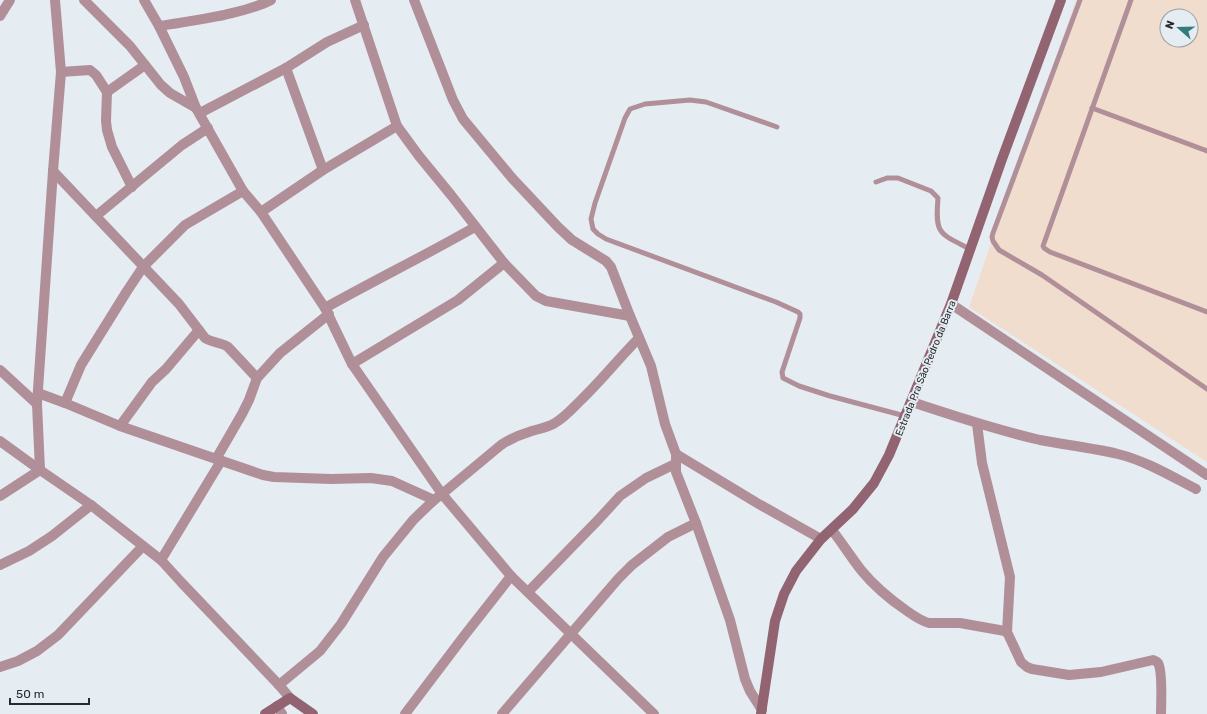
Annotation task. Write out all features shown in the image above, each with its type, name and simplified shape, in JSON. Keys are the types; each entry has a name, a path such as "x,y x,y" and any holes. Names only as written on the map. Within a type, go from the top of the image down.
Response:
{"street":[{"path":"0,16 10,0"},
{"path":"40,470 37,404 61,72 55,0"},
{"path":"84,0 130,46 165,89 198,111"},
{"path":"144,0 159,26 184,77 198,111 243,191 261,212 327,311 352,364 438,497 511,576 654,714"},
{"path":"159,26 194,22 247,10 271,0"},
{"path":"355,0 397,126 504,263 536,296 546,301 630,316"},
{"path":"414,0 453,100 463,119 512,178 558,226 572,240 606,261 611,267 651,366 665,424 676,459 678,477 730,620 745,679 761,712"},
{"name":"Estrada Pra São Pedro da Barra","path":"761,712 775,621 784,594 796,571 821,539 853,509 874,483 889,455 951,304 1002,159 1061,0"},
{"path":"198,111 286,68 327,42 364,25"},
{"path":"107,92 145,65"},
{"path":"286,68 323,170"},
{"path":"61,72 90,70 96,74 107,92 106,130 112,147 132,187"},
{"path":"261,212 323,170 397,126"},
{"path":"96,216 182,144 208,128"},
{"path":"53,171 179,304 205,338 210,342 226,345 257,378"},
{"path":"65,403 81,365 143,267 185,225 243,191"},
{"path":"162,560 218,460 249,400 257,378 280,353 327,311 361,288 475,227"},
{"path":"352,364 458,300 504,263"},
{"path":"951,304 1207,474"},
{"path":"120,426 152,382 166,370 199,330"},
{"path":"279,685 320,651 330,639 382,557 414,519 438,497 510,439 547,427 564,416 591,390 639,338"},
{"path":"0,370 37,404"},
{"path":"38,392 120,426 263,475 274,477 331,479 371,478 392,481 438,497"},
{"path":"912,402 977,424 1040,440 1119,454 1138,460 1196,489"},
{"path":"977,424 982,463 1010,577 1007,632 1023,664 1032,669 1049,673 1069,675 1100,672 1153,660 1156,661 1160,667 1161,714"},
{"path":"0,441 91,505 162,560 290,698 313,714"},
{"path":"676,459 821,539"},
{"path":"528,592 599,520 620,496 676,459"},
{"path":"0,496 40,470"},
{"path":"0,565 29,551 52,536 91,505"},
{"path":"502,714 618,579 668,537 696,523"},
{"path":"832,530 868,578 899,606 921,620 929,623 960,622 1007,632"},
{"path":"0,668 37,651 58,635 143,546"},
{"path":"405,714 511,576"},
{"path":"265,714 280,710 290,698"}],"lane":[{"path":"1080,0 993,233 993,241 999,250 1042,275 1207,388"},
{"path":"1131,0 1044,248 1050,252 1207,312"},
{"path":"777,127 706,102 690,100 645,104 630,109 595,203 591,219 593,229 606,239 776,302 798,312 800,314 800,318 782,372 783,378 799,386 830,396 905,416"},
{"path":"1092,108 1207,151"},
{"path":"876,182 887,178 898,178 931,191 938,198 937,224 940,231 946,237 970,249"}],"shaded area":[{"path":"1076,0 1207,0 1207,462 969,307"}]}
